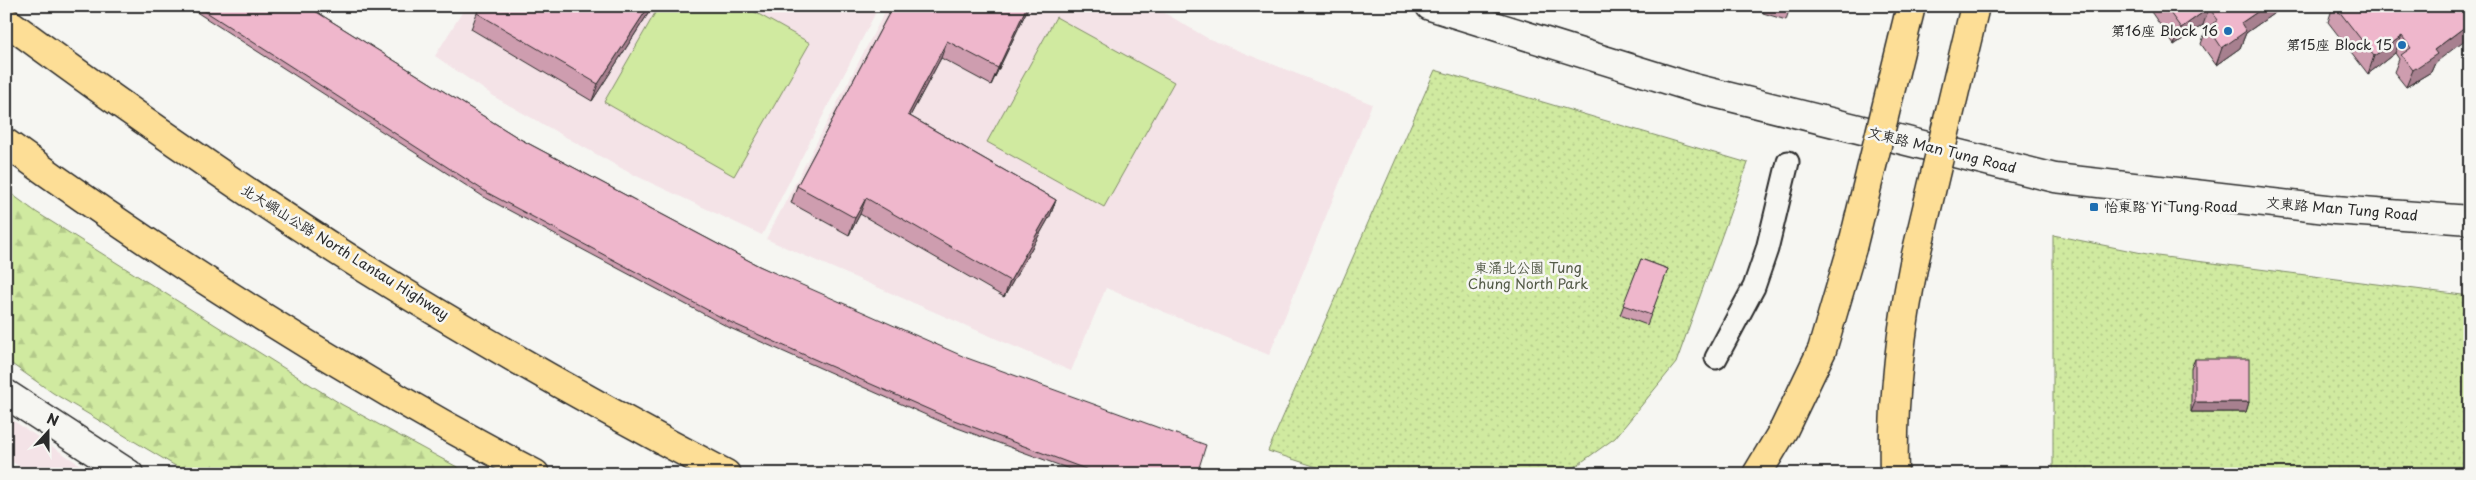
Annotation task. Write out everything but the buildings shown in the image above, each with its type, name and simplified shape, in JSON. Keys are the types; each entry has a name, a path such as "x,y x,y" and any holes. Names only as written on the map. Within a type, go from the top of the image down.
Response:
{"main road":[{"path":"1757,474 1784,429 1822,350 1852,248 1911,6"},
{"path":"1894,474 1896,378 1905,310 1914,263 1975,6"},
{"name":"北大嶼山公路 North Lantau Highway","path":"6,21 132,114 365,269 542,374 726,474"},
{"path":"6,143 90,204 322,353 535,474"}],"street":[{"name":"文東路 Man Tung Road","path":"1430,6 1694,88 2054,178 2335,210 2470,220"},
{"path":"1716,358 1754,287 1767,249 1788,162"},
{"path":"6,394 129,474"}],"shaded area":[{"path":"466,6 879,6 762,235 628,172 498,99 435,56"},
{"path":"888,6 1153,6 1207,38 1372,104 1269,355 1106,288 1071,371 766,239"},
{"path":"6,416 94,474 32,474 6,458"}],"green space":[{"path":"659,6 744,6 810,43 734,176 604,102"},
{"path":"1056,17 1174,82 1104,207 987,142"},
{"name":"東涌北公園 Tung Chung North Park","path":"1435,70 1748,163 1676,363 1615,438 1565,474 1338,474 1268,451"},
{"path":"6,190 36,212 341,404 470,474 189,474 53,393 6,360"},
{"path":"2053,235 2157,256 2470,296 2470,474 2053,474"}],"place":[{"name":"第16座 Block 16","path":"2228,31"},
{"name":"第15座 Block 15","path":"2402,45"},
{"name":"怡東路 Yi Tung Road","path":"2094,207"}]}
